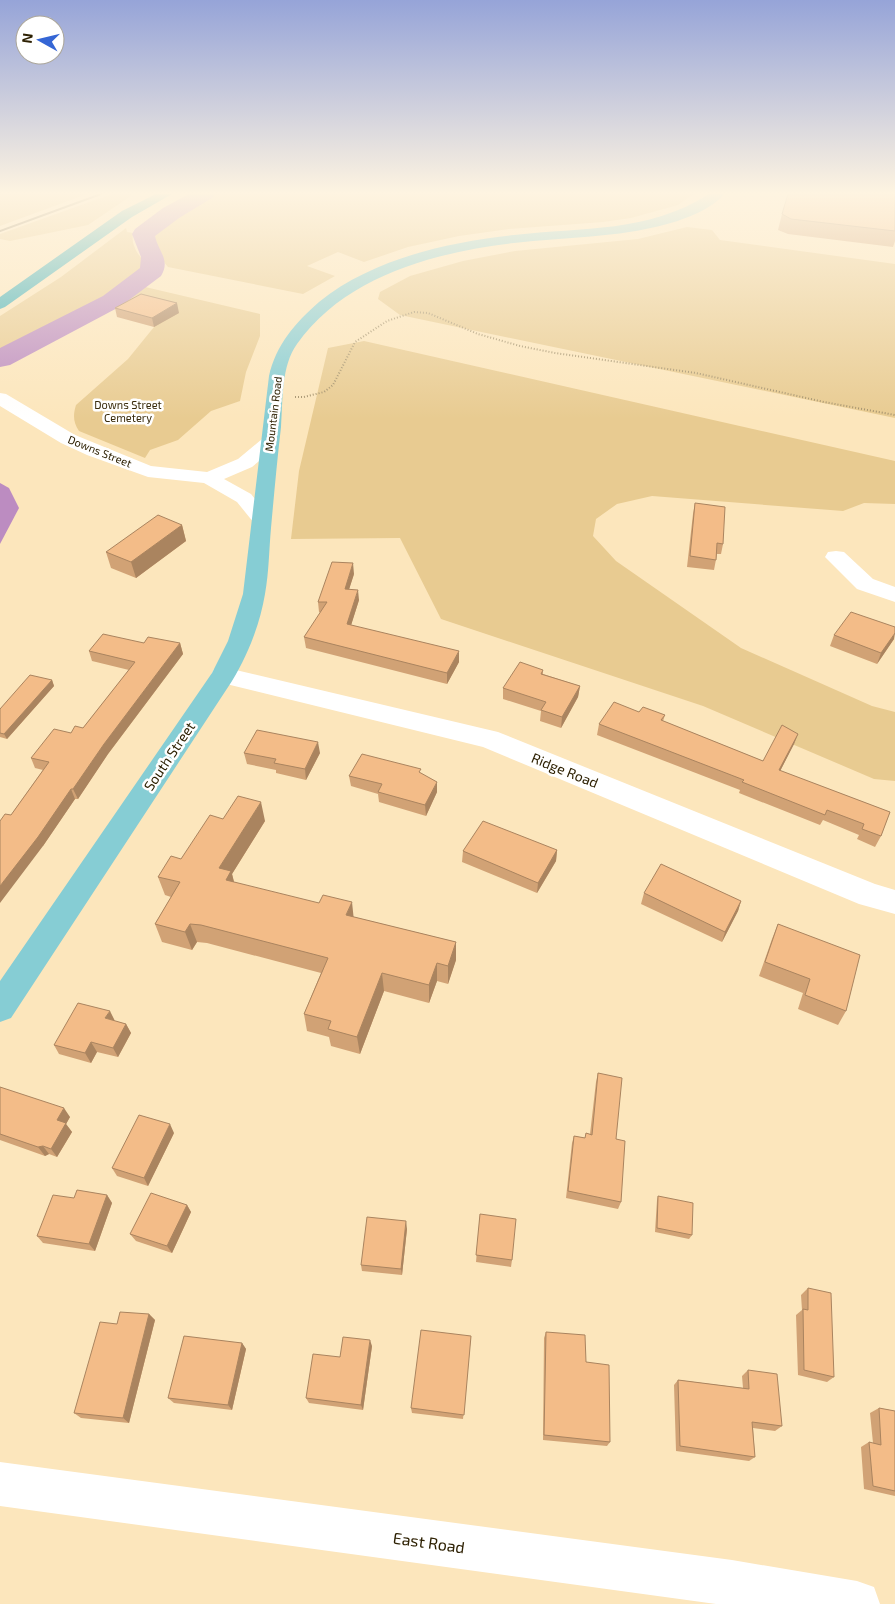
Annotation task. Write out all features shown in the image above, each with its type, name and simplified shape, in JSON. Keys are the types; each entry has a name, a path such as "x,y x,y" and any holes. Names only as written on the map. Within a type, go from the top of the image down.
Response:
{"highway":[{"path":"0,304 50,269"}],"main road":[{"name":"Mountain Road","path":"266,475 280,361 289,343 304,324 330,301 358,283 393,269"},
{"name":"South Street","path":"0,1008 223,675 240,641 254,594 266,475"}],"street":[{"name":"Downs Street","path":"0,398 68,439 94,451 148,471 210,478 244,498 261,519"},
{"name":"Downs Street","path":"210,478 245,463 269,443"},
{"path":"836,558 865,584 895,595"},
{"name":"Ridge Road","path":"223,675 489,739 870,895 895,902"},
{"name":"East Road","path":"0,1484 723,1582 857,1604"}],"path":[{"path":"274,398 304,397 324,392 333,385 356,342 387,321 414,312 428,313 478,334 520,346 696,374 772,389 824,402 895,415"}],"green space":[{"path":"72,269 139,269 125,285 106,299 58,324 0,350 0,316"},
{"path":"177,269 315,269 335,276 303,294"},
{"path":"435,269 895,269 895,418 400,315 378,299 380,292 410,276"},
{"name":"Downs Street Cemetery","path":"141,286 260,314 260,336 246,372 240,401 211,411 178,440 150,450 145,458 79,431 74,415 76,405 128,359 154,327 143,303 123,298"},
{"path":"364,341 895,461 895,504 864,503 843,511 652,496 617,504 596,519 593,536 616,561 741,648 872,706 895,712 895,781 874,779 703,706 441,619 400,538 291,539 299,471 328,348"}],"shaded area":[{"path":"0,483 9,488 19,508 0,544"}],"building":[{"path":"141,294 177,303 152,318 115,308"},
{"path":"695,503 725,507 723,544 717,543 716,560 690,556"},
{"path":"158,515 182,525 131,562 106,552"},
{"path":"332,562 353,563 345,589 358,590 347,624 459,651 447,673 304,637 327,602 318,602"},
{"path":"851,612 895,627 895,633 881,653 834,635"},
{"path":"103,634 144,643 148,637 180,643 0,886 0,821 5,814 11,815 49,762 31,758 54,729 71,733 75,726 83,728 135,662 89,651"},
{"path":"520,662 543,670 541,674 580,686 562,717 541,710 546,702 503,688"},
{"path":"30,675 52,680 4,734 0,733 0,709"},
{"path":"614,702 639,712 643,707 665,715 661,720 763,761 782,725 798,734 779,770 890,812 881,836 862,829 864,824 827,810 825,815 742,782 744,780 599,724"},
{"path":"257,730 318,742 305,769 274,763 276,759 244,753"},
{"path":"362,754 421,769 419,772 437,782 425,805 378,792 382,784 349,776"},
{"path":"238,796 261,802 219,868 231,871 226,880 319,903 323,895 352,902 346,915 456,942 448,966 437,963 429,985 382,973 357,1037 328,1029 331,1021 304,1014 328,958 201,925 190,924 185,932 155,924 180,882 158,877 171,856 181,859 210,815 223,819"},
{"path":"483,821 557,850 538,883 463,851"},
{"path":"661,864 741,901 725,932 644,893"},
{"path":"778,924 860,955 846,1011 805,995 810,979 765,962"},
{"path":"78,1003 110,1011 105,1018 126,1024 113,1048 91,1042 85,1053 54,1045"},
{"path":"598,1073 622,1078 616,1139 625,1141 621,1202 568,1191 574,1136 585,1138 586,1133 592,1135"},
{"path":"0,1087 64,1108 57,1120 66,1123 51,1149 43,1146 38,1147 0,1134"},
{"path":"139,1115 170,1124 144,1178 112,1168"},
{"path":"77,1190 107,1195 89,1244 37,1236 53,1195 74,1198"},
{"path":"151,1193 187,1205 167,1246 130,1234"},
{"path":"658,1196 693,1203 692,1235 657,1228"},
{"path":"480,1214 516,1219 512,1260 476,1255"},
{"path":"367,1217 406,1221 401,1269 361,1265"},
{"path":"808,1288 831,1293 834,1377 804,1370 803,1309 808,1310"},
{"path":"120,1312 149,1314 123,1418 74,1413 100,1322 117,1324"},
{"path":"421,1330 471,1336 464,1415 411,1408"},
{"path":"546,1332 585,1335 586,1362 609,1365 610,1442 544,1435"},
{"path":"184,1336 242,1343 228,1405 168,1398"},
{"path":"343,1337 370,1340 361,1405 306,1398 313,1354 340,1357"},
{"path":"748,1370 777,1374 782,1426 752,1422 755,1457 680,1446 678,1380 749,1389"},
{"path":"879,1408 895,1411 895,1491 873,1486 869,1442 881,1445"}],"waterway":[{"path":"0,359 112,301 152,271 152,269"}]}
